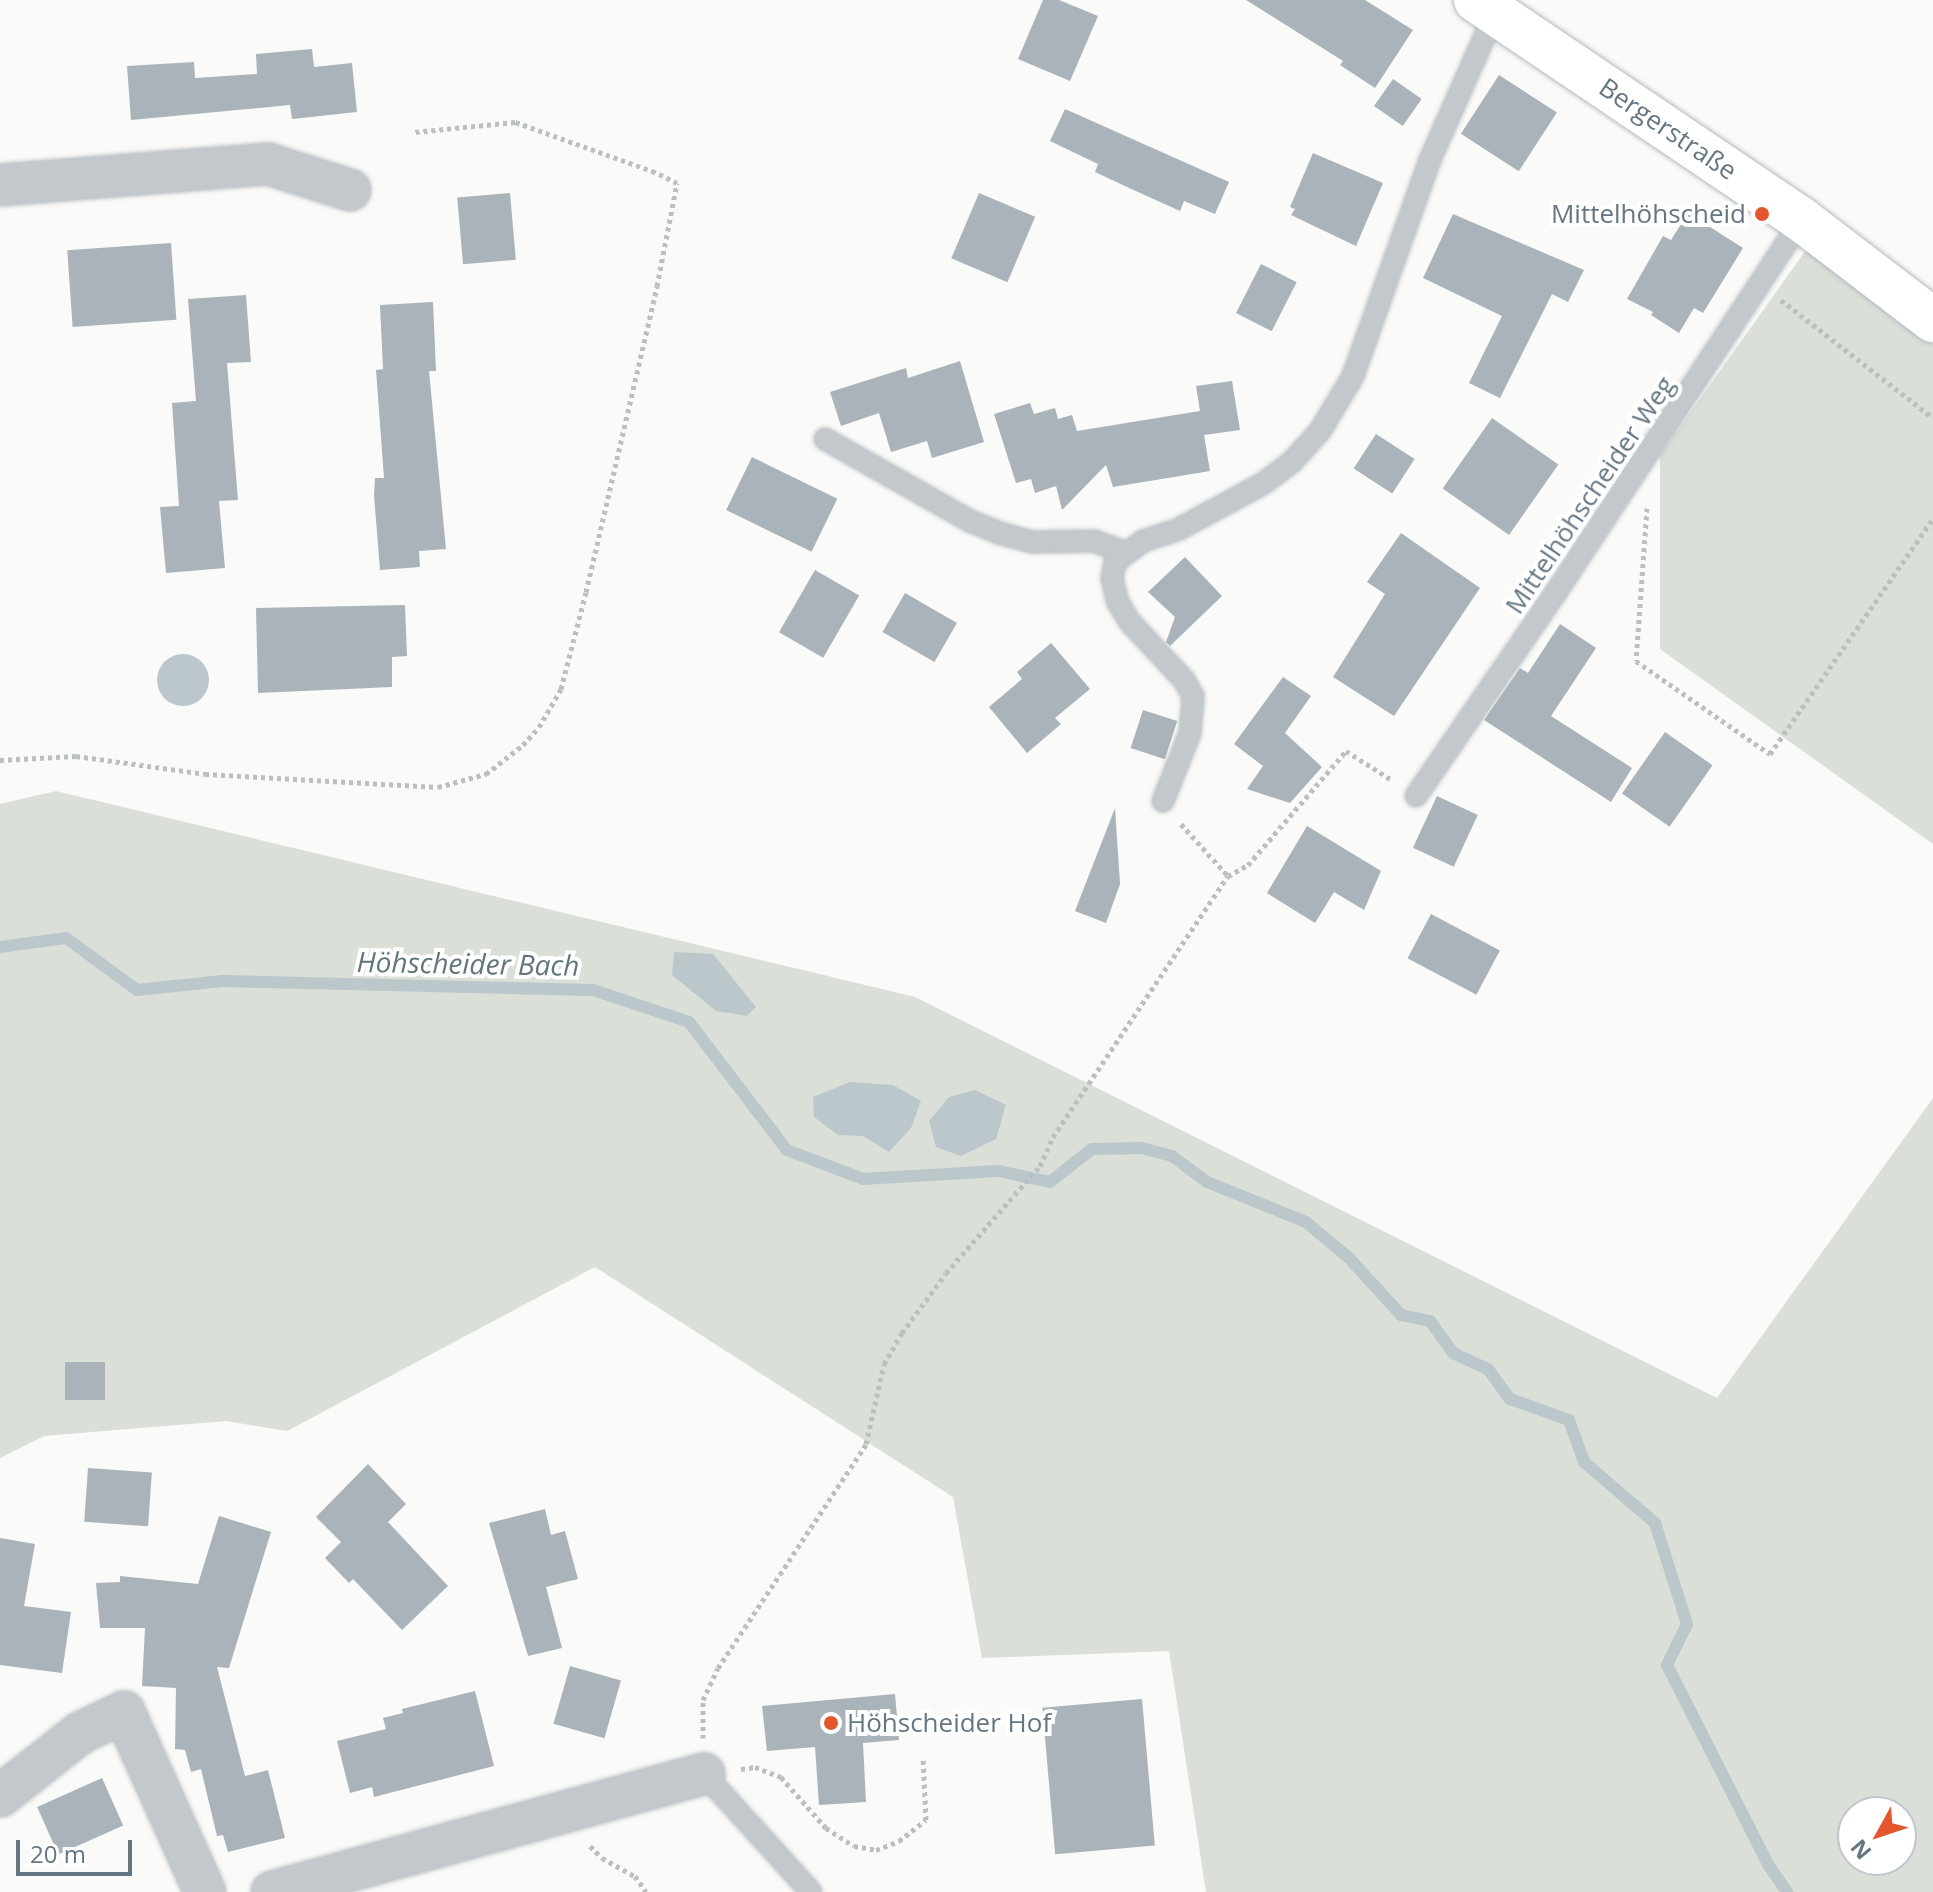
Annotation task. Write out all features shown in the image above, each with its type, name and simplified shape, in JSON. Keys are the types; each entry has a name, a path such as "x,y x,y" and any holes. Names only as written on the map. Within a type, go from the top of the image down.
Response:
{"street":[{"name":"Bergerstraße","path":"1486,6 1802,220 1933,320"},
{"path":"0,185 268,164 350,190"},
{"path":"0,1796 114,1702 205,1892"},
{"path":"272,1892 704,1774"}],"lane":[{"path":"1163,801 1190,733 1193,696 1184,680 1129,621 1117,600 1112,579 1115,562 1124,552 1179,529 1264,483 1291,463 1320,431 1353,376 1486,6"},
{"name":"Mittelhöhscheider Weg","path":"1416,796 1802,220"},
{"path":"825,439 999,533 1033,542 1094,541 1124,552"},
{"path":"704,1774 811,1892"}],"path":[{"path":"0,760 76,756 205,774 438,787 486,774 514,753 539,727 561,689 586,592 657,286 677,183 655,172 515,122 414,132"},
{"path":"1761,285 1933,418"},
{"path":"1650,451 1636,661 1770,754 1933,519"},
{"path":"923,1757 926,1820 899,1841 876,1850 854,1846 826,1828 781,1777 755,1767 704,1774 703,1700 718,1668 866,1444 884,1364 902,1333 946,1273 1040,1166 1053,1137 1228,876 1248,865 1346,751 1416,796"},
{"path":"1163,801 1228,876"},
{"path":"577,1811 587,1842 596,1853 631,1872 646,1892"}],"shaded area":[{"path":"1806,250 1933,344 1933,844 1660,649 1660,455"},
{"path":"183,654 201,662 209,680 201,698 183,706 165,698 157,680 165,662"},
{"path":"56,791 915,997 1717,1398 1933,1098 1933,1892 1206,1892 1169,1651 982,1658 953,1497 595,1267 287,1431 226,1421 44,1436 0,1458 0,804"},
{"path":"674,952 713,954 756,1007 747,1016 716,1011 672,975"},
{"path":"850,1082 893,1085 921,1101 911,1128 889,1152 863,1136 838,1135 814,1117 813,1097"},
{"path":"975,1090 1006,1105 996,1139 961,1156 936,1147 929,1121 949,1097"}],"building":[{"path":"1043,0 1059,0 1098,16 1070,81 1018,59"},
{"path":"1246,0 1365,0 1413,30 1375,88 1340,65 1343,61"},
{"path":"312,49 314,67 352,63 357,112 292,119 290,105 131,120 127,66 194,62 195,78 257,74 256,54"},
{"path":"1499,75 1557,113 1519,171 1461,134"},
{"path":"1393,79 1422,99 1403,126 1374,106"},
{"path":"1065,109 1229,182 1215,214 1184,201 1180,211 1095,172 1098,164 1050,141"},
{"path":"1313,153 1383,183 1356,246 1291,215 1295,209 1290,207"},
{"path":"510,193 516,260 463,264 457,198"},
{"path":"979,193 1035,217 1007,282 951,258"},
{"path":"1688,213 1743,248 1703,313 1694,308 1679,333 1651,315 1653,312 1627,299 1663,236 1671,240"},
{"path":"1453,214 1584,270 1568,302 1552,294 1500,398 1469,383 1502,316 1423,278"},
{"path":"171,243 176,320 73,327 67,250"},
{"path":"1261,264 1297,282 1272,331 1236,313"},
{"path":"246,295 251,362 227,363 238,500 219,501 225,568 166,573 160,507 179,506 172,403 196,401 188,299"},
{"path":"433,302 436,371 429,371 446,549 419,551 420,567 380,570 374,495 375,478 384,478 376,370 383,369 380,305"},
{"path":"960,361 984,442 932,458 927,441 891,452 879,413 841,426 830,392 906,368 908,378"},
{"path":"1232,381 1240,430 1204,435 1210,471 1113,487 1106,465 1062,510 1056,486 1035,493 1031,479 1016,483 994,414 1030,403 1034,414 1055,408 1058,419 1072,415 1077,431 1200,411 1196,386"},
{"path":"1492,418 1558,464 1509,535 1443,488"},
{"path":"1376,434 1415,459 1392,493 1354,468"},
{"path":"752,457 837,499 812,552 726,510"},
{"path":"1401,533 1480,588 1394,716 1333,677 1385,594 1367,582"},
{"path":"1185,557 1222,596 1170,646 1166,642 1175,617 1148,592"},
{"path":"815,570 859,596 823,658 779,632"},
{"path":"905,593 957,623 934,662 882,632"},
{"path":"405,605 407,656 392,657 392,687 258,693 256,608"},
{"path":"1560,624 1596,648 1551,716 1632,768 1611,802 1484,720 1520,668 1528,673"},
{"path":"1051,643 1090,689 1055,718 1061,724 1027,753 989,707 1022,679 1017,672"},
{"path":"1283,677 1311,696 1285,733 1322,767 1290,803 1247,789 1263,766 1234,744"},
{"path":"1143,710 1177,721 1165,759 1131,748"},
{"path":"1665,732 1713,765 1669,827 1622,793"},
{"path":"1437,796 1478,815 1454,867 1413,848"},
{"path":"1115,808 1120,884 1106,923 1075,911"},
{"path":"1307,826 1381,871 1364,910 1334,892 1315,923 1267,893"},
{"path":"1431,914 1500,951 1476,995 1408,958"},
{"path":"65,1362 105,1362 105,1400 65,1400"},
{"path":"368,1464 406,1504 388,1522 448,1586 402,1630 353,1579 349,1583 325,1558 341,1542 316,1517"},
{"path":"88,1468 152,1472 148,1526 84,1522"},
{"path":"545,1509 551,1535 565,1531 578,1579 546,1587 562,1648 528,1656 489,1523"},
{"path":"219,1516 271,1532 229,1668 217,1667 245,1776 268,1770 285,1838 228,1852 223,1835 217,1836 201,1769 191,1772 185,1750 175,1749 176,1688 142,1686 145,1628 100,1628 96,1583 120,1582 120,1576 198,1584"},
{"path":"0,1538 35,1544 24,1606 71,1612 62,1673 0,1665"},
{"path":"570,1666 621,1681 604,1738 553,1724"},
{"path":"475,1691 494,1766 374,1797 372,1787 350,1793 337,1741 386,1729 383,1718 403,1713 402,1709"},
{"name":"Höhscheider Hof","path":"895,1694 899,1740 863,1743 866,1802 819,1805 815,1747 767,1751 762,1706"},
{"path":"1142,1699 1155,1845 1055,1854 1042,1708"},
{"path":"102,1778 123,1826 58,1854 37,1807"}],"waterway":[{"name":"Höhscheider Bach","path":"0,947 66,938 137,990 223,981 593,990 689,1022 787,1150 863,1179 998,1171 1050,1182 1092,1149 1142,1148 1172,1156 1207,1182 1306,1222 1349,1258 1401,1315 1430,1321 1453,1353 1488,1369 1510,1399 1569,1420 1584,1462 1655,1523 1687,1624 1667,1665 1769,1866 1787,1892"}],"place":[{"name":"Mittelhöhscheid","path":"1762,214"},
{"name":"Höhscheider Hof","path":"831,1723"}]}
